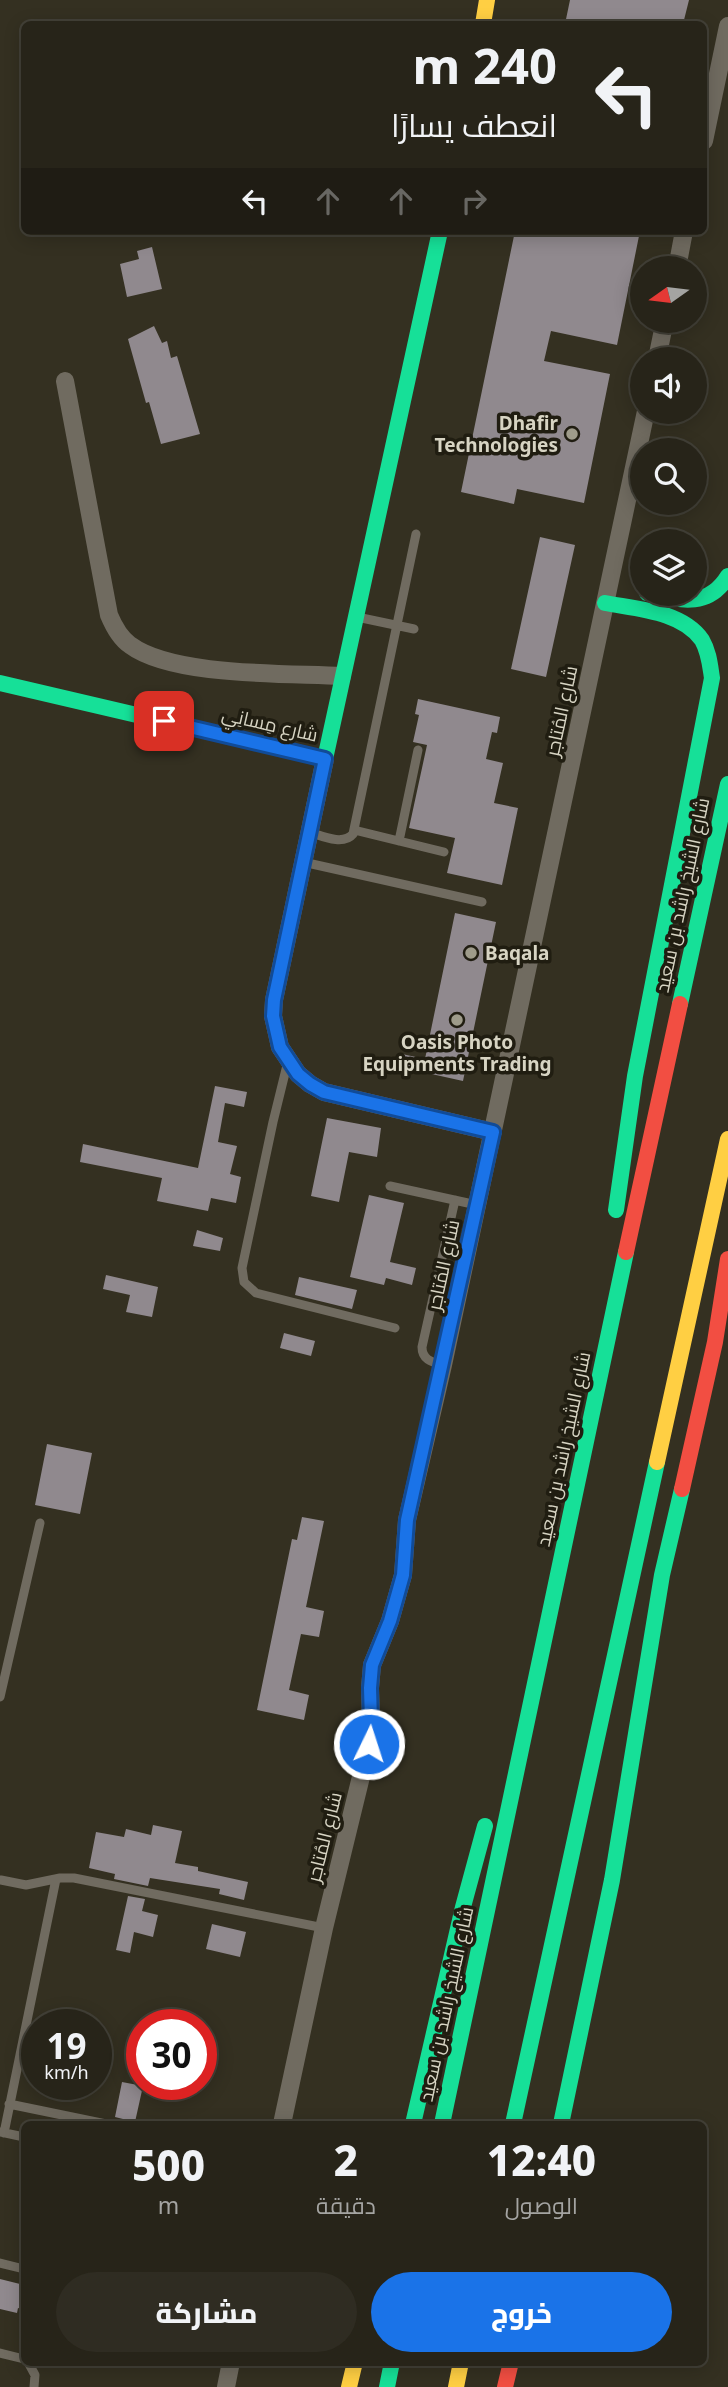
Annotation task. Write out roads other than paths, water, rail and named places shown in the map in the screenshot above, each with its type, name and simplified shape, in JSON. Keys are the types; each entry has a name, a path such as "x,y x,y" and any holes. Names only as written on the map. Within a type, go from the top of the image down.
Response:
{"main road":[{"path":"484,21 487,0"},
{"path":"325,759 439,235"},
{"path":"707,597 715,593 728,576"},
{"path":"585,1443 635,1076 712,678 712,661 707,647 687,625 674,618 605,603"},
{"name":"شارع مِسانِي","path":"1,683 325,759"},
{"name":"شارع الشيخ راشد بن سعيد","path":"443,2121 585,1443 728,784"},
{"path":"514,2121 728,1139"},
{"path":"562,2121 616,1857 662,1575 715,1342 728,1259"},
{"path":"499,1775 574,1497"},
{"path":"414,2121 463,1907 488,1814"},
{"path":"349,2387 354,2366"},
{"path":"387,2387 391,2366"},
{"path":"456,2387 460,2366"},
{"path":"505,2387 509,2366"}],"street":[{"path":"707,127 728,26"},
{"path":"679,256 683,235"},
{"path":"65,381 109,615 125,641 141,652 185,666 342,676"},
{"name":"شارع المُتاجر","path":"635,529 645,424"},
{"name":"شارع المُتاجر","path":"283,2121 324,1928 369,1744 372,1665 393,1613 403,1575 407,1520 443,1365 605,603 630,590"},
{"path":"325,759 274,1000 275,1032 288,1061 298,1074 324,1092 493,1132"},
{"path":"226,2387 230,2366"}],"lane":[{"path":"309,832 345,840 351,837 354,830 416,534"},
{"path":"355,617 414,629"},
{"path":"399,841 418,750"},
{"path":"354,830 444,852"},
{"path":"303,862 482,902"},
{"path":"288,1061 272,1122 242,1268 244,1282 256,1293 395,1328"},
{"path":"390,1185 477,1205"},
{"path":"443,1365 428,1360 422,1347 456,1200"},
{"path":"0,1697 40,1523"},
{"path":"0,1875 0,1881 26,1885 74,1878 324,1928"},
{"path":"21,2136 2,2132 55,1879"},
{"path":"9,2104 91,2121"},
{"path":"0,2263 21,2268"},
{"path":"0,2353 21,2359"},
{"path":"29,2366 35,2375 34,2387"}],"place":[{"name":"Dhafir Technologies","path":"572,434"},
{"name":"Baqala","path":"471,953"},
{"name":"Oasis Photo Equipments Trading","path":"457,1020"}]}
